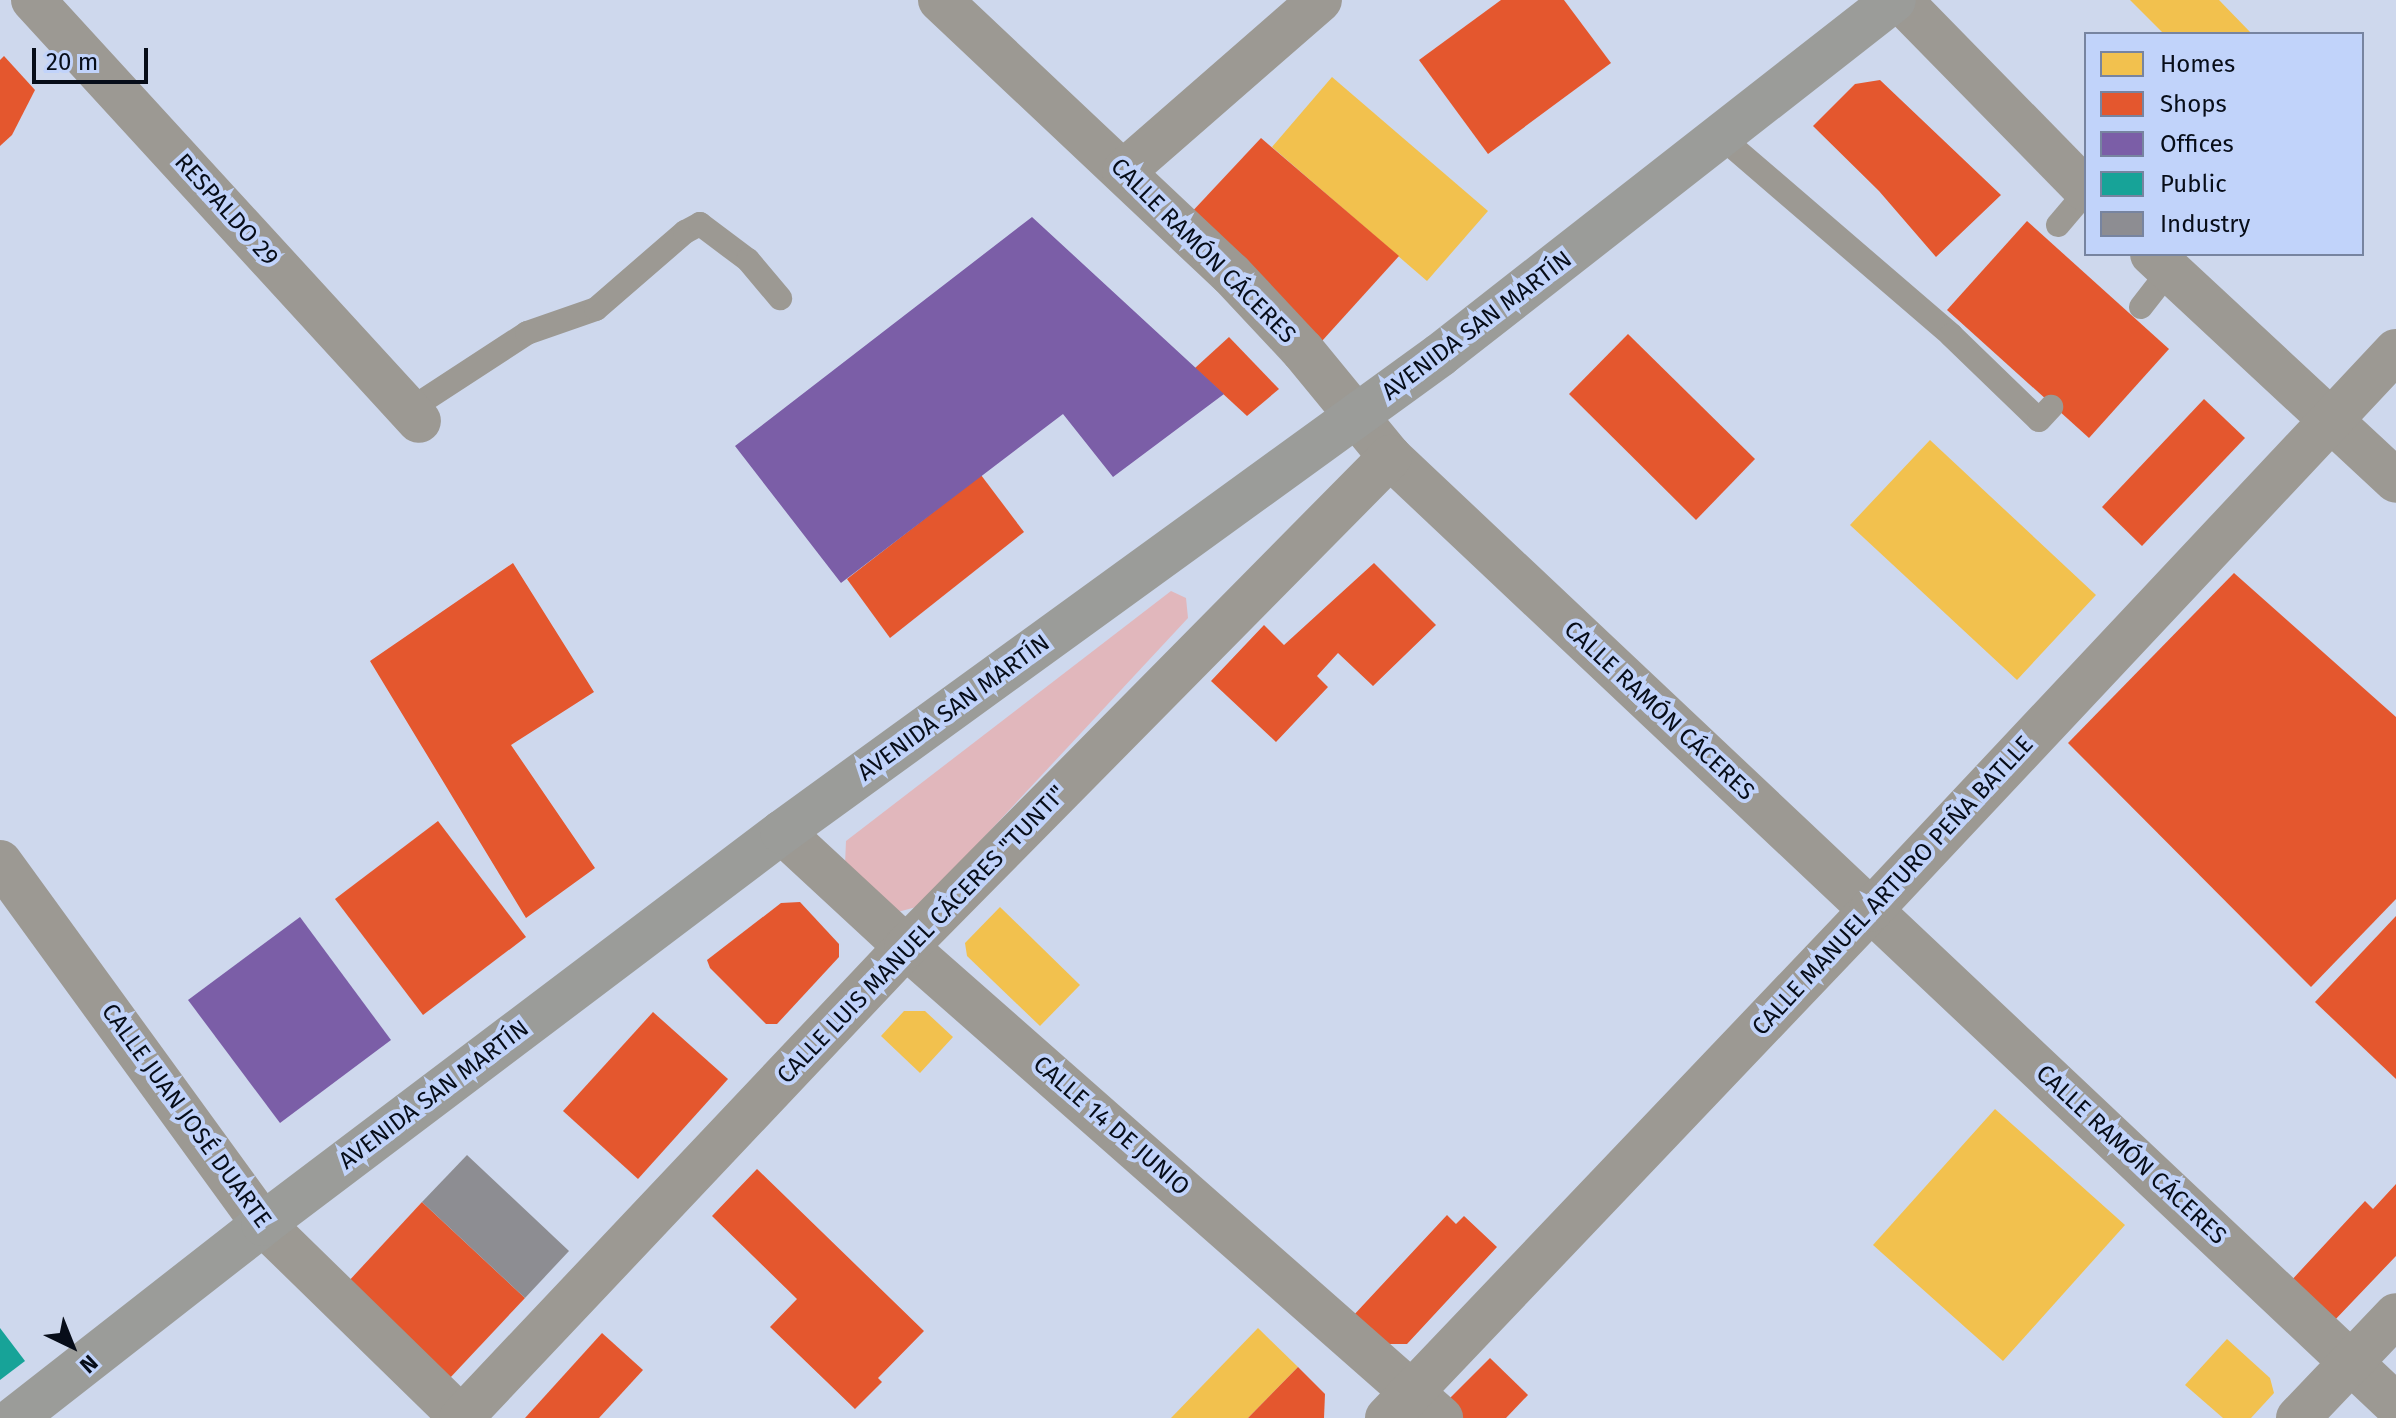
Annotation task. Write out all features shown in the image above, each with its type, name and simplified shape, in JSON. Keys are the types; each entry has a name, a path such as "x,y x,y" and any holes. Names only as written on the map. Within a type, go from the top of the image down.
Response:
{"main road":[{"name":"AVENIDA SAN MARTÍN","path":"15,1418 263,1224 782,832 1356,418 1897,0"}],"street":[{"name":"RESPALDO 29","path":"33,0 414,415"},
{"name":"CALLE RAMÓN CÁCERES","path":"940,0 1124,171 1303,351 1390,457 2396,1405"},
{"path":"1124,171 1320,0"},
{"path":"1897,0 2084,189"},
{"path":"2160,262 2332,418 2396,481"},
{"name":"CALLE MANUEL ARTURO PEÑA BATLLE","path":"1414,1409 1871,910 2396,351"},
{"name":"CALLE LUIS MANUEL CÁCERES \"TUNTI\"","path":"462,1418 906,947 1390,457"},
{"name":"CALLE 14 DE JUNIO","path":"782,832 1414,1409"},
{"name":"CALLE JUAN JOSÉ DUARTE","path":"0,862 263,1224 462,1418"},
{"path":"2298,1418 2396,1315"}],"lane":[{"path":"1720,136 1954,333 2039,420 2051,407"},
{"path":"2058,225 2084,193"},
{"path":"414,415 527,333 596,309 685,232 700,224 748,260 780,298"},
{"path":"2141,307 2160,262"}],"shaded area":[{"path":"1171,591 1186,598 1188,618 920,906 894,913 845,865 846,841"}],"building: Homes":[{"path":"2130,0 2219,0 2250,32 2162,32"},
{"path":"1332,77 1488,211 1427,281 1272,147"},
{"path":"1930,440 2096,595 2017,680 1850,525"},
{"path":"1000,907 1080,985 1040,1026 967,956 965,943"},
{"path":"904,1011 925,1011 953,1037 920,1073 881,1036"},
{"path":"1995,1109 2125,1225 2003,1361 1873,1245"},
{"path":"1258,1328 1298,1367 1248,1418 1171,1418"},
{"path":"2227,1339 2270,1378 2274,1393 2251,1418 2223,1418 2185,1385"}],"building: Shops":[{"path":"1501,0 1564,0 1611,63 1488,154 1419,60"},
{"path":"4,56 35,90 12,135 0,146 0,60"},
{"path":"1880,80 2001,195 1936,257 1879,191 1813,126 1855,84"},
{"path":"1261,138 1399,256 1322,341 1188,216"},
{"path":"2027,221 2169,349 2089,438 1947,310"},
{"path":"1628,334 1755,459 1696,520 1569,394"},
{"path":"1229,337 1279,389 1247,416 1195,368"},
{"path":"2204,399 2245,438 2142,546 2102,507"},
{"path":"981,475 1024,532 890,638 847,579"},
{"path":"513,563 594,692 511,745 595,868 526,918 370,661"},
{"path":"1374,563 1436,625 1373,686 1338,653 1317,676 1328,687 1276,742 1211,681 1264,625 1284,645"},
{"path":"2234,573 2396,717 2396,899 2311,987 2068,743"},
{"path":"438,821 526,937 423,1015 335,899"},
{"path":"800,902 839,944 839,957 777,1024 766,1024 710,968 707,960 781,903"},
{"path":"2396,916 2396,1079 2315,1002"},
{"path":"653,1012 728,1079 638,1179 563,1111"},
{"path":"757,1169 924,1331 878,1378 882,1382 855,1409 770,1327 797,1299 712,1216"},
{"path":"2396,1184 2396,1256 2332,1323 2289,1283 2365,1201 2373,1209"},
{"path":"422,1202 525,1298 449,1379 347,1283"},
{"path":"1447,1215 1456,1224 1464,1216 1497,1247 1407,1344 1381,1344 1352,1317"},
{"path":"602,1333 643,1370 599,1418 525,1418"},
{"path":"1490,1358 1528,1395 1506,1418 1444,1418 1443,1405"},
{"path":"1298,1367 1325,1394 1324,1418 1248,1418"}],"building: Offices":[{"path":"1032,217 1224,394 1113,477 1063,414 841,583 735,446"},
{"path":"300,917 391,1040 280,1123 188,1000"}],"building: Public":[{"path":"0,1328 25,1361 0,1380"}],"building: Industry":[{"path":"467,1155 569,1251 525,1298 422,1202"}]}
